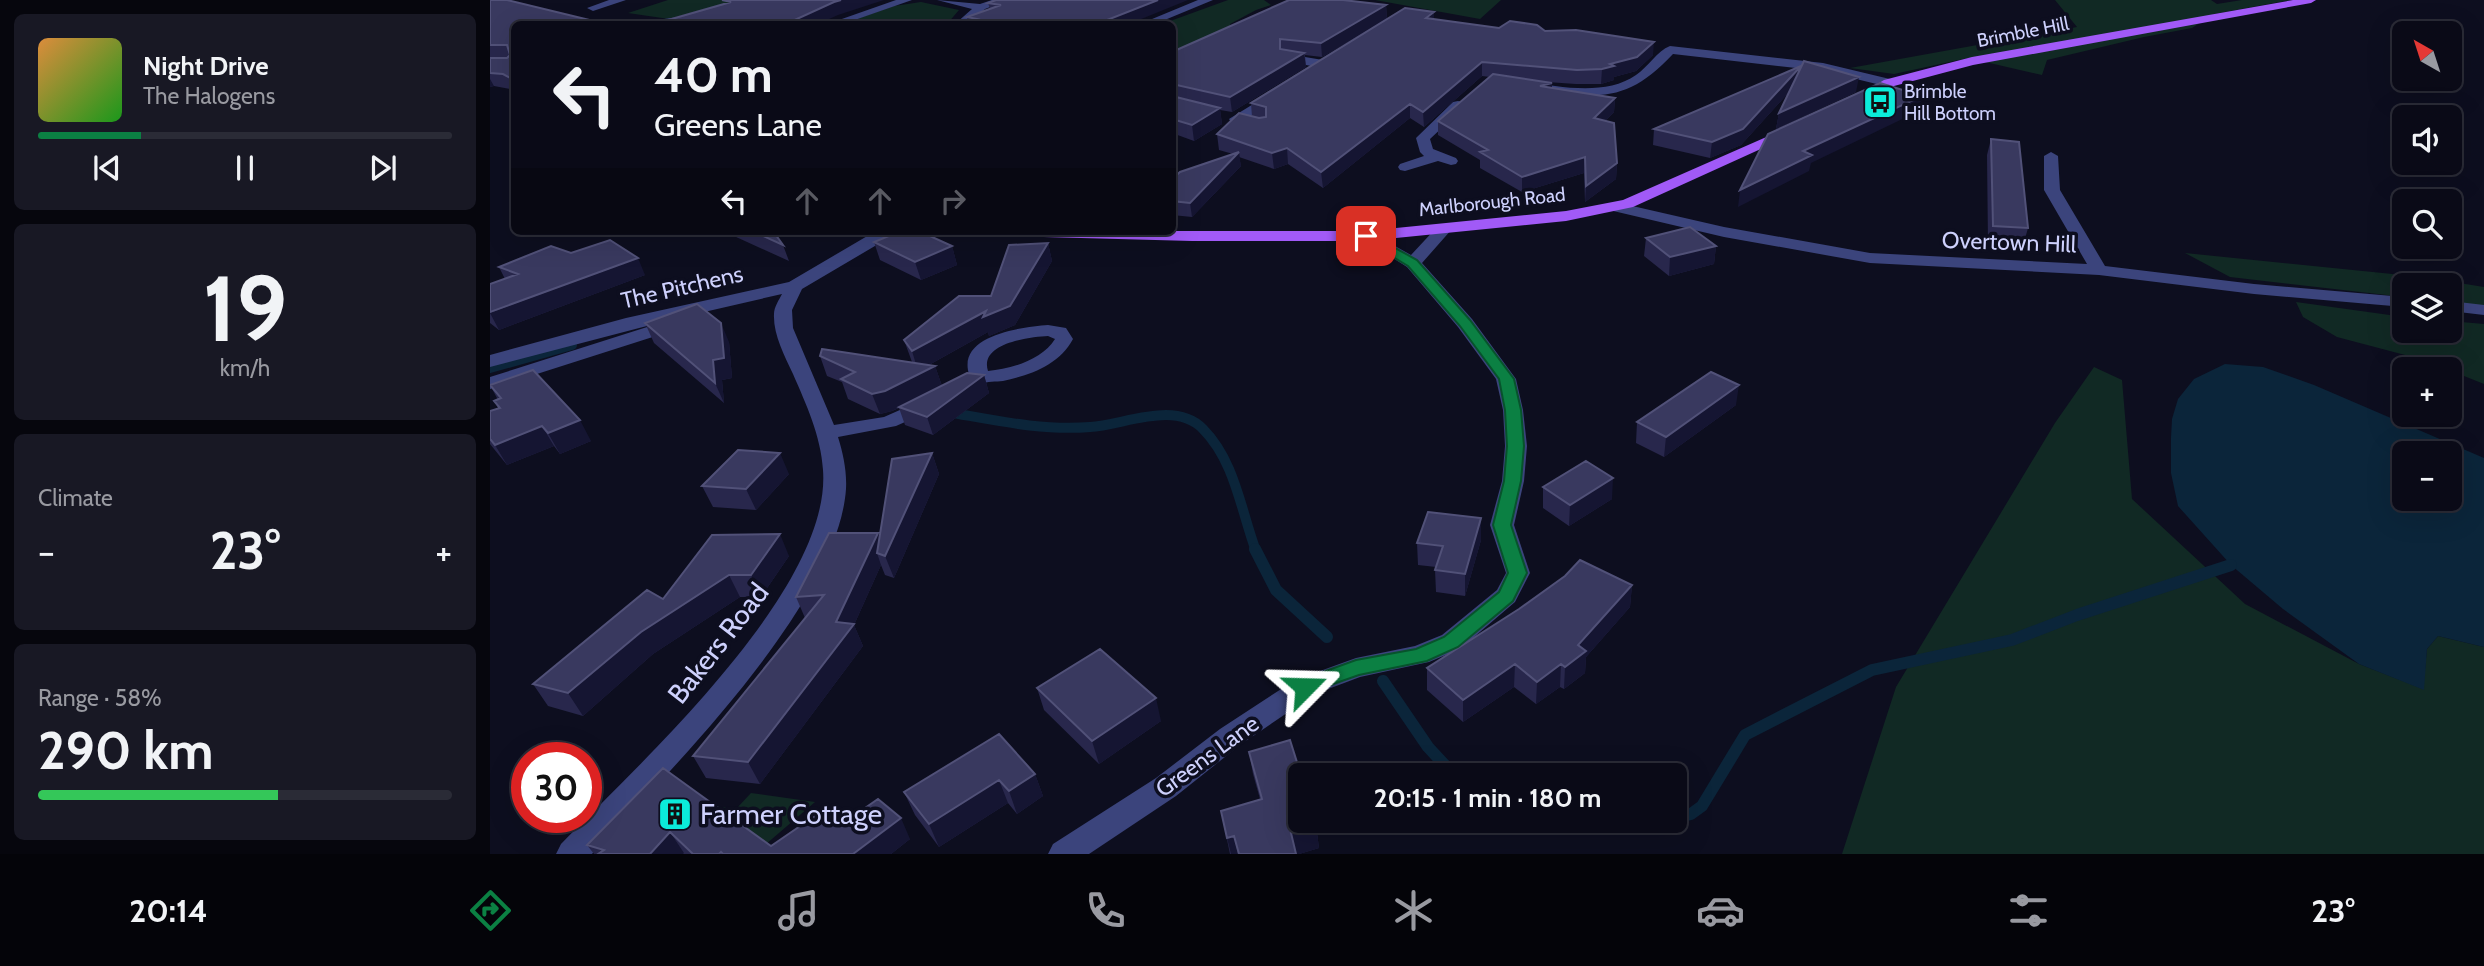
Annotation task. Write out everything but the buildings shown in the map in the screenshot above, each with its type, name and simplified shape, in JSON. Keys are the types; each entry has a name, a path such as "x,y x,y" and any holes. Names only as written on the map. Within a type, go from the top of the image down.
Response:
{"main road":[{"name":"Brimble Hill","path":"1843,107 1889,83 1994,57 2311,0"},
{"name":"Marlborough Road","path":"1156,235 1366,236 1566,216 1615,208 1805,123"}],"street":[{"path":"593,8 621,0"},
{"path":"845,20 907,0"},
{"path":"942,0 981,7"},
{"path":"965,21 981,7 1003,0"},
{"path":"1154,21 1208,0"},
{"path":"670,21 696,17"},
{"path":"1649,47 1823,67 1889,83"},
{"path":"1513,84 1596,90 1623,87 1637,80 1670,50"},
{"path":"1236,119 1328,61 1287,58"},
{"path":"1405,167 1443,159 1427,152 1423,138 1470,96"},
{"path":"2051,156 2052,190 2099,270"},
{"name":"Overtown Hill","path":"1615,208 1724,232 1859,256 1922,262 2099,270 2254,289 2392,301"},
{"path":"1413,263 1444,229"},
{"name":"The Pitchens","path":"490,361 715,302 795,286 878,235"},
{"name":"Greens Lane","path":"1064,854 1166,788 1230,737 1305,687 1356,668 1420,655 1451,642 1506,596 1518,573 1502,525 1513,481 1516,446 1513,410 1506,379 1465,323 1413,263 1366,236"},
{"name":"Bakers Road","path":"572,854 705,710 787,607 825,539 835,487 827,432 784,328 783,310 795,286"},
{"path":"490,383 661,330 701,313 715,302"},
{"path":"2462,307 2484,310"},
{"path":"827,432 876,425 900,418 980,376"}],"green space":[{"path":"668,0 738,0 669,19 628,13"},
{"path":"1228,0 1264,0 1271,5 1230,24 1231,28 1183,49 1176,50 1176,21 1170,21"},
{"path":"1375,0 1501,0 1480,19"},
{"path":"2055,0 2211,0 2217,4 2242,0 2291,0 2214,14 2192,28 2047,60 2042,75 1968,58 1894,74 1850,68 2077,27"},
{"path":"921,2 959,10 950,21 851,21 894,6"},
{"path":"2185,253 2392,274 2392,296 2230,277"},
{"path":"2462,283 2484,287 2484,306 2462,303"},
{"path":"2296,302 2392,315 2392,343 2462,343 2462,322 2484,324 2484,384 2462,375 2462,357 2413,357 2337,337 2303,317"},
{"path":"2094,367 2122,380 2132,499 2245,604 2359,664 2423,689 2427,649 2438,636 2484,647 2484,854 1842,854 1896,687 2055,423"},
{"path":"751,793 815,802 765,845 714,806 736,809"}],"water":[{"path":"2225,364 2263,367 2314,385 2392,418 2392,427 2412,427 2444,441 2392,441 2392,511 2462,511 2462,449 2484,458 2484,647 2438,636 2427,649 2424,690 2359,664 2283,609 2231,565 2178,506 2171,473 2171,438 2172,419 2178,399 2194,379"}],"waterway":[{"path":"490,368 572,345"},
{"path":"947,412 1018,424 1072,428 1164,415 1192,421 1203,429 1223,456 1236,487 1256,551"},
{"path":"1256,551 1276,590 1327,637"},
{"path":"1687,815 1702,806 1745,735 1872,670 2012,640 2077,615 2231,565"},
{"path":"1383,681 1428,747 1443,763"}],"place":[{"name":"Brimble Hill Bottom","path":"1880,102"},
{"name":"Farmer Cottage","path":"675,814"}],"route":[{"path":"1305,687 1356,668 1420,655 1451,642 1506,596 1518,573 1502,525 1513,481 1516,446 1513,410 1506,379 1465,323 1413,263 1366,236"}]}
